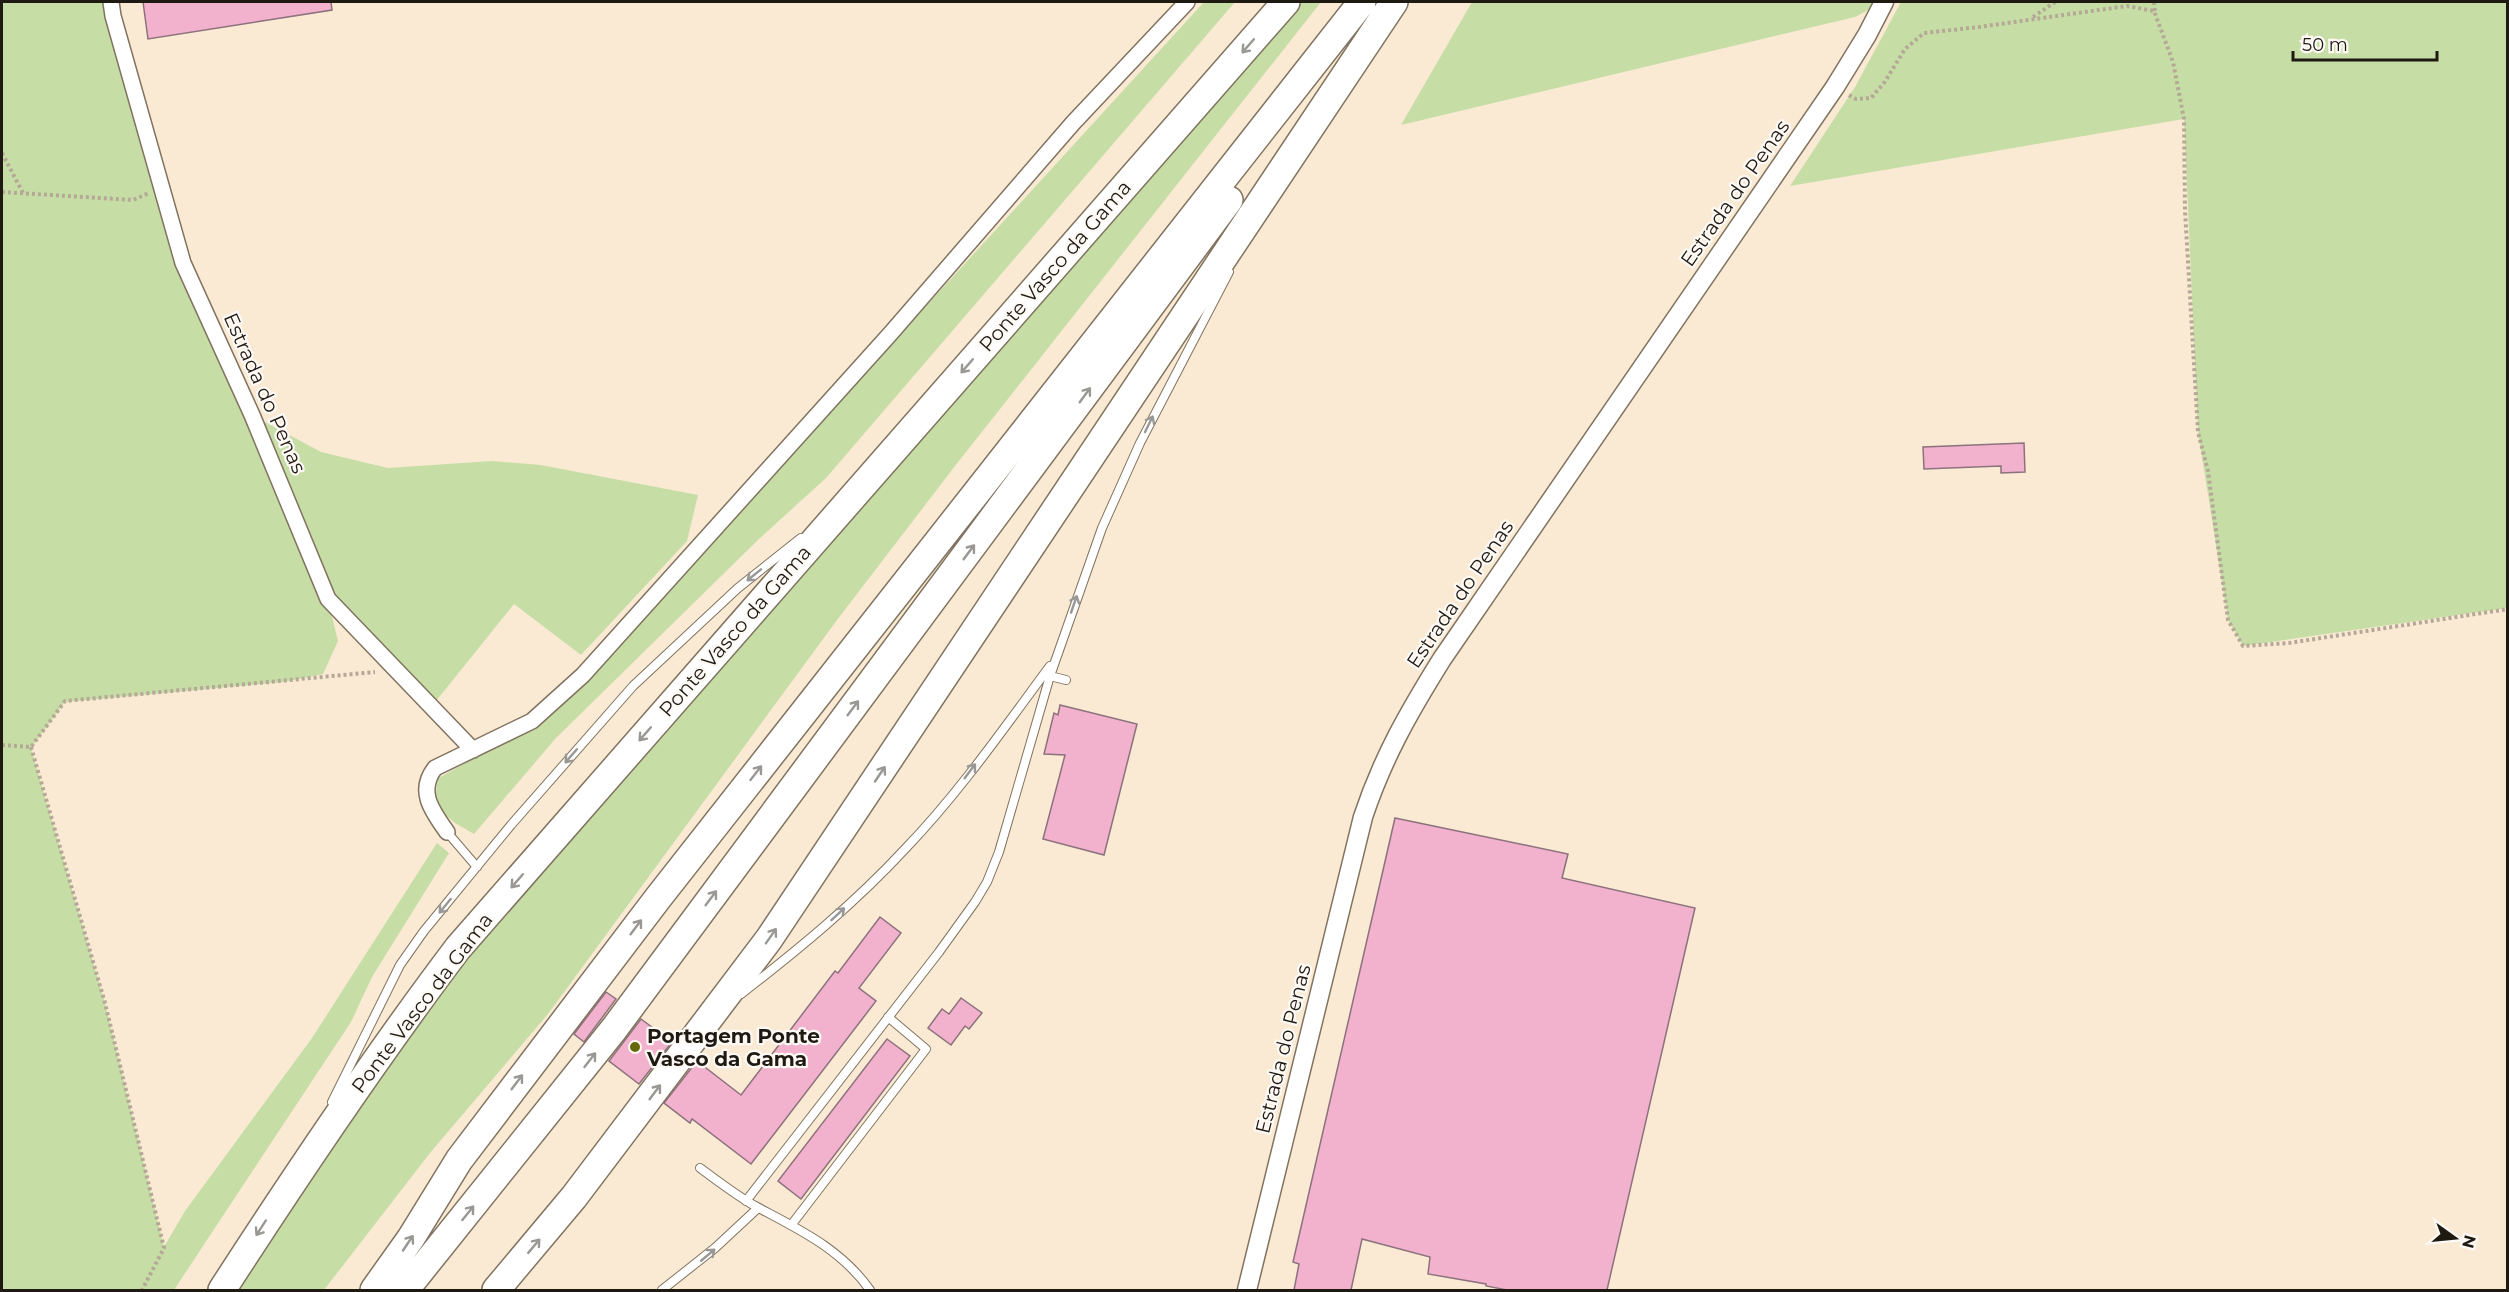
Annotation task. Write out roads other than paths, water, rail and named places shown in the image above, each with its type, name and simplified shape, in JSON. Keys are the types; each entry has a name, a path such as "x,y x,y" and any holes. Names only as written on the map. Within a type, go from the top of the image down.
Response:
{"highway":[{"name":"Ponte Vasco da Gama","path":"222,1290 293,1179 408,1014 458,948 1286,2"},
{"path":"374,1290 411,1238 459,1160 651,907 1362,2"},
{"path":"405,1290 614,1029 1375,2"},
{"path":"496,1290 574,1197 711,1017 800,895 1394,2"}],"street":[{"name":"Estrada do Penas","path":"111,2 183,263 252,415 328,599 473,750"},
{"path":"447,832 426,798 429,776 442,763 532,721 584,675 891,333 1073,123 1187,2"},
{"name":"Estrada do Penas","path":"1247,1290 1364,817 1377,777 1392,742 1442,659 1835,87 1884,2"}],"lane":[{"path":"1244,244 1295,150"},
{"path":"746,1201 963,919 987,882 999,852 1050,676 1092,554 1125,476 1169,384 1233,264"},
{"path":"815,527 850,501"},
{"path":"325,1115 400,965 424,931 477,867 633,686 738,588 807,534"},
{"path":"711,1017 821,930 899,855 954,792 1056,659"},
{"path":"1050,676 1066,680"},
{"path":"447,832 477,867"},
{"path":"792,1224 926,1049 888,1017"},
{"path":"293,1179 320,1126"},
{"path":"699,1168 746,1201 792,1224 848,1264 870,1290"},
{"path":"662,1290 716,1248 758,1208"}],"place":[{"name":"Portagem Ponte Vasco da Gama","path":"635,1047"}]}
